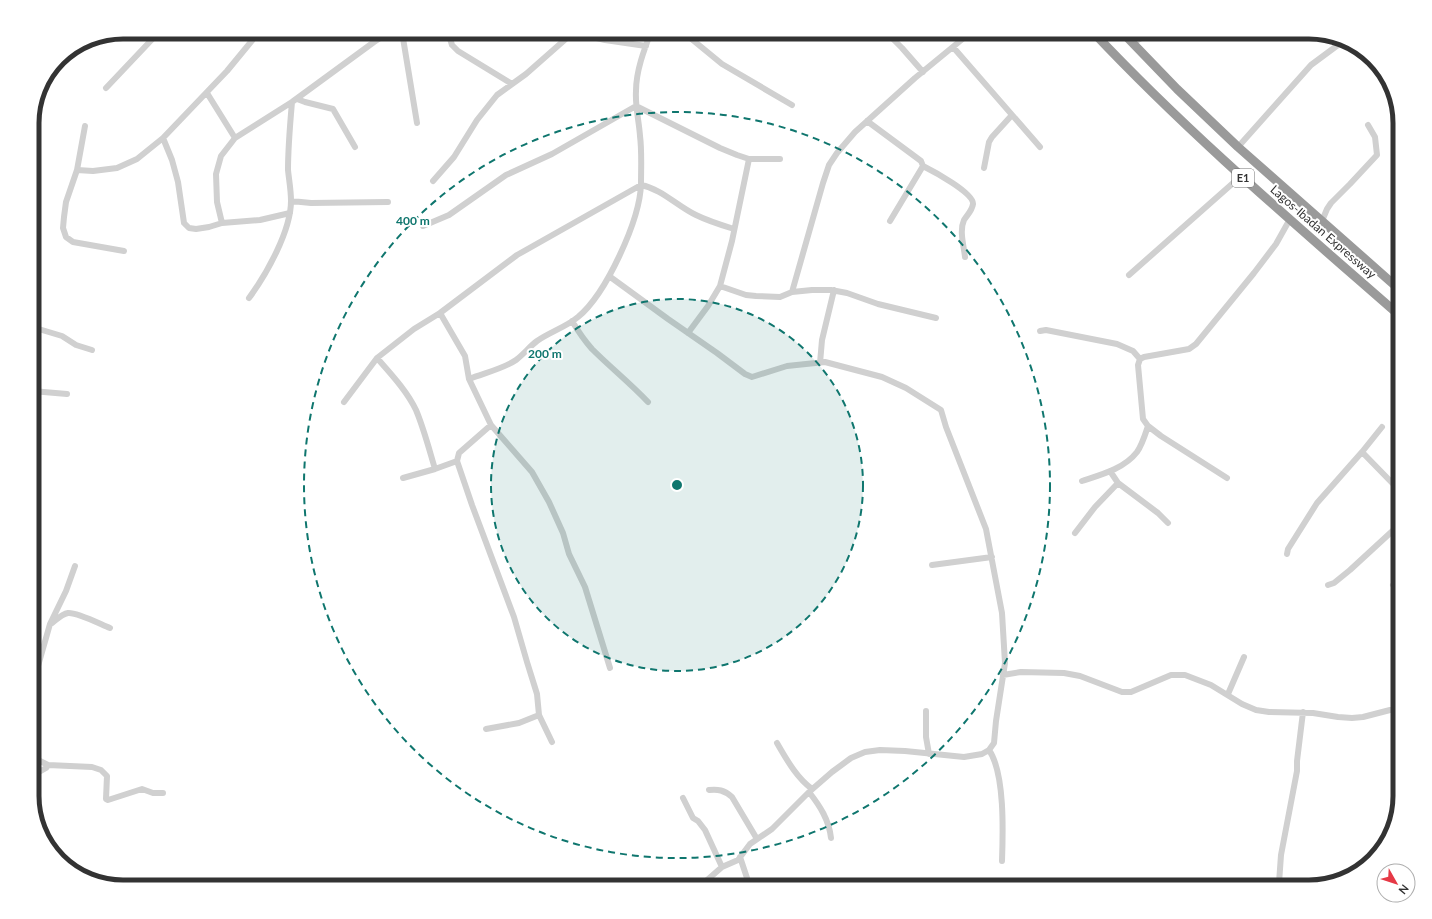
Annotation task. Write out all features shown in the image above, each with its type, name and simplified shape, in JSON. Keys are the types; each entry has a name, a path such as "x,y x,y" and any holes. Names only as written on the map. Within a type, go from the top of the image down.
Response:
{"highway":[{"name":"Lagos-Ibadan Expressway","path":"1100,39 1241,176 1393,310"},
{"name":"Lagos-Ibadan Expressway","path":"1128,39 1177,89 1238,147 1393,284"}],"street":[{"path":"106,88 152,39"},
{"path":"77,170 94,171 117,168 137,159 163,138 227,71 254,39"},
{"path":"222,223 217,202 216,174 221,156 235,138 295,100 378,39"},
{"path":"403,39 417,123"},
{"path":"450,39 452,46 458,51 512,84"},
{"path":"433,181 454,157 485,108 497,95 526,74 566,39"},
{"path":"601,39 646,46"},
{"path":"469,379 506,365 517,359 537,341 579,316 590,305 610,276 626,240 638,207 641,186 640,137 636,106 636,90 638,75 648,39"},
{"path":"692,39 722,64 792,105"},
{"path":"893,39 923,72"},
{"path":"792,292 829,165 837,153 855,132 867,121 963,39"},
{"path":"1132,43 1139,39"},
{"path":"1238,147 1311,65 1339,44"},
{"path":"953,47 1040,147"},
{"path":"206,93 235,138"},
{"path":"295,100 333,109 355,147"},
{"path":"248,298 260,282 273,259 290,214 291,201 288,172 288,140 295,100"},
{"path":"636,106 720,148 748,159 780,159"},
{"path":"423,226 449,215 506,175 552,154 636,106"},
{"path":"984,168 989,142 1012,115"},
{"path":"867,121 921,161 923,166 967,193 972,198 973,204 962,227 965,257"},
{"path":"1322,221 1331,203 1377,155 1376,137 1368,125"},
{"path":"85,126 77,170 66,202 63,228 66,236 73,242 124,251"},
{"path":"163,138 172,160 178,182 184,223 189,228 196,229 222,223 260,220 290,214"},
{"path":"688,333 708,306 720,286 734,229 748,159"},
{"path":"890,221 923,166"},
{"path":"1129,275 1241,176"},
{"path":"344,402 377,358 414,329 440,313 517,255 641,186 654,189 695,215 734,229"},
{"path":"291,201 311,203 388,202"},
{"path":"1227,478 1161,436 1148,426 1143,419 1138,365 1140,359 1144,357 1189,349 1196,344 1263,262 1276,244 1290,219"},
{"path":"610,276 745,374 752,377 787,366 825,362 882,377 906,388 941,410 946,427 986,529 1002,612 1005,663 994,743 989,750 982,754 964,757 880,750 865,752 851,758 810,790 772,829 746,847 740,858 722,867 707,880"},
{"path":"720,286 746,295 780,297 792,292 834,290 878,304 936,318"},
{"path":"820,363 822,340 834,290"},
{"path":"440,313 465,356 469,379 491,425 532,472 549,502 563,533 569,554 585,587 610,668"},
{"path":"572,321 592,349 634,386 648,402"},
{"path":"39,329 62,336 76,346 92,350"},
{"path":"1040,331 1046,330 1117,344 1133,351 1140,359"},
{"path":"377,358 399,384 415,409 424,432 435,469"},
{"path":"39,391 67,394"},
{"path":"491,425 459,453 457,461 514,617 537,694 539,715 552,742"},
{"path":"1082,481 1122,465 1136,453 1148,426"},
{"path":"1287,554 1288,549 1317,503 1362,452 1382,426"},
{"path":"1362,452 1393,484"},
{"path":"403,478 457,461"},
{"path":"1110,471 1118,483 1158,513 1168,523"},
{"path":"1075,533 1095,507 1118,483"},
{"path":"1328,585 1334,583 1350,570 1393,530"},
{"path":"932,565 992,557"},
{"path":"39,662 50,624 66,591 75,566"},
{"path":"50,624 63,615 72,613 110,628"},
{"path":"1228,694 1244,657"},
{"path":"1003,675 1021,672 1064,673 1080,676 1122,692 1131,692 1171,675 1185,675 1228,694 1242,704 1256,710 1270,712 1303,712 1352,718 1393,710"},
{"path":"926,711 926,737 929,754"},
{"path":"1279,880 1281,855 1298,771 1297,761 1303,712"},
{"path":"486,729 519,723 539,715"},
{"path":"777,743 795,773 810,790 817,802 829,826 831,838"},
{"path":"989,750 993,755 998,772 1003,830 1002,861"},
{"path":"39,760 48,765 92,767 101,770 107,776 106,799 108,800 142,789 153,793 163,793"},
{"path":"39,772 48,765"},
{"path":"709,790 726,792 732,797 757,839"},
{"path":"682,798 693,818 698,821 705,830 722,867"},
{"path":"740,858 748,880"}]}
